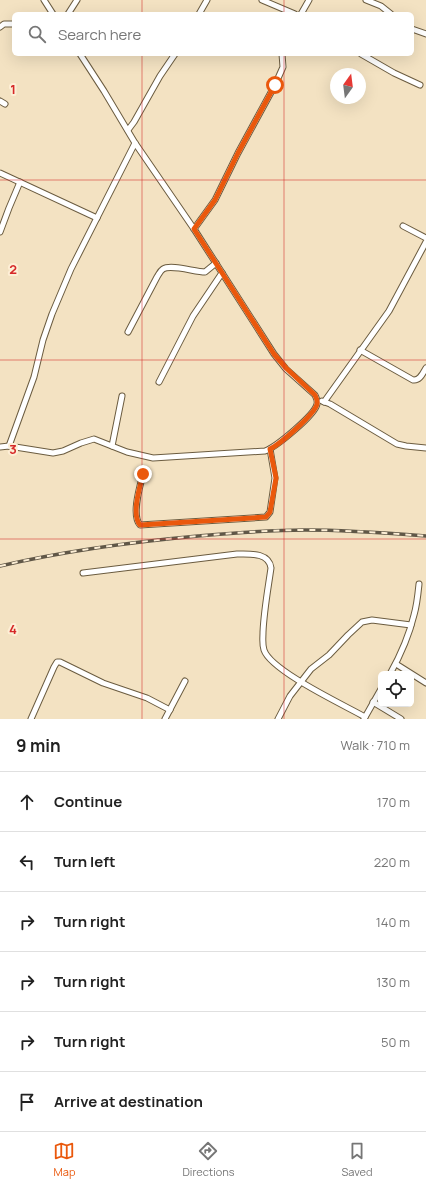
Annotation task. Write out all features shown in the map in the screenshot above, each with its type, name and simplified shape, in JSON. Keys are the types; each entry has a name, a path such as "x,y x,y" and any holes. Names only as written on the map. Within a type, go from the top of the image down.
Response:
{"street":[{"path":"44,0 50,12"},
{"path":"69,12 77,0"},
{"path":"200,12 207,0"},
{"path":"262,0 289,12"},
{"path":"302,12 310,0"},
{"path":"366,0 381,6 388,12"},
{"path":"0,27 4,24 12,24"},
{"path":"414,30 426,34"},
{"path":"0,447 9,446 53,453 63,451 92,439 127,452 152,458 260,452 270,449 306,419 316,408 317,400 315,395 286,368 274,354 194,229 135,144 104,90 81,56"},
{"path":"128,130 174,56"},
{"path":"194,229 215,200 238,153 275,85 282,67 282,56"},
{"path":"364,56 394,73 420,85"},
{"path":"9,446 34,377 43,340 50,320 71,269 135,144"},
{"path":"0,173 97,218"},
{"path":"0,232 20,182"},
{"path":"403,226 426,238"},
{"path":"324,402 389,311 426,242"},
{"path":"128,332 162,270 165,268 172,268 205,272 216,263"},
{"path":"160,382 193,316 222,273"},
{"path":"360,350 413,380 418,379 426,368"},
{"path":"112,446 122,396"},
{"path":"317,400 330,404 397,444 426,448"},
{"path":"143,474 137,500 137,518 140,525 266,517 270,512 276,478 270,449"},
{"path":"82,573 237,554 260,555 268,560 271,568 264,616 263,644 264,651 268,658 282,670 301,682 364,718 378,694"},
{"path":"392,671 396,664 415,614 419,584"},
{"path":"278,719 290,696 314,666 329,655 362,622 372,620 411,625"},
{"path":"31,719 57,662 60,662 103,683 147,698 170,710"},
{"path":"396,664 426,683"},
{"path":"165,719 185,681"},
{"path":"373,702 401,719"}],"railway":[{"path":"0,566 49,556 123,544 173,538 238,533 320,530 426,536"}],"route":[{"path":"143,474 137,500 137,518 140,525 266,517 270,512 276,478 270,449 278,444 316,408 317,400 315,395 286,368 274,354 194,229 215,200 238,153 275,85"}]}
